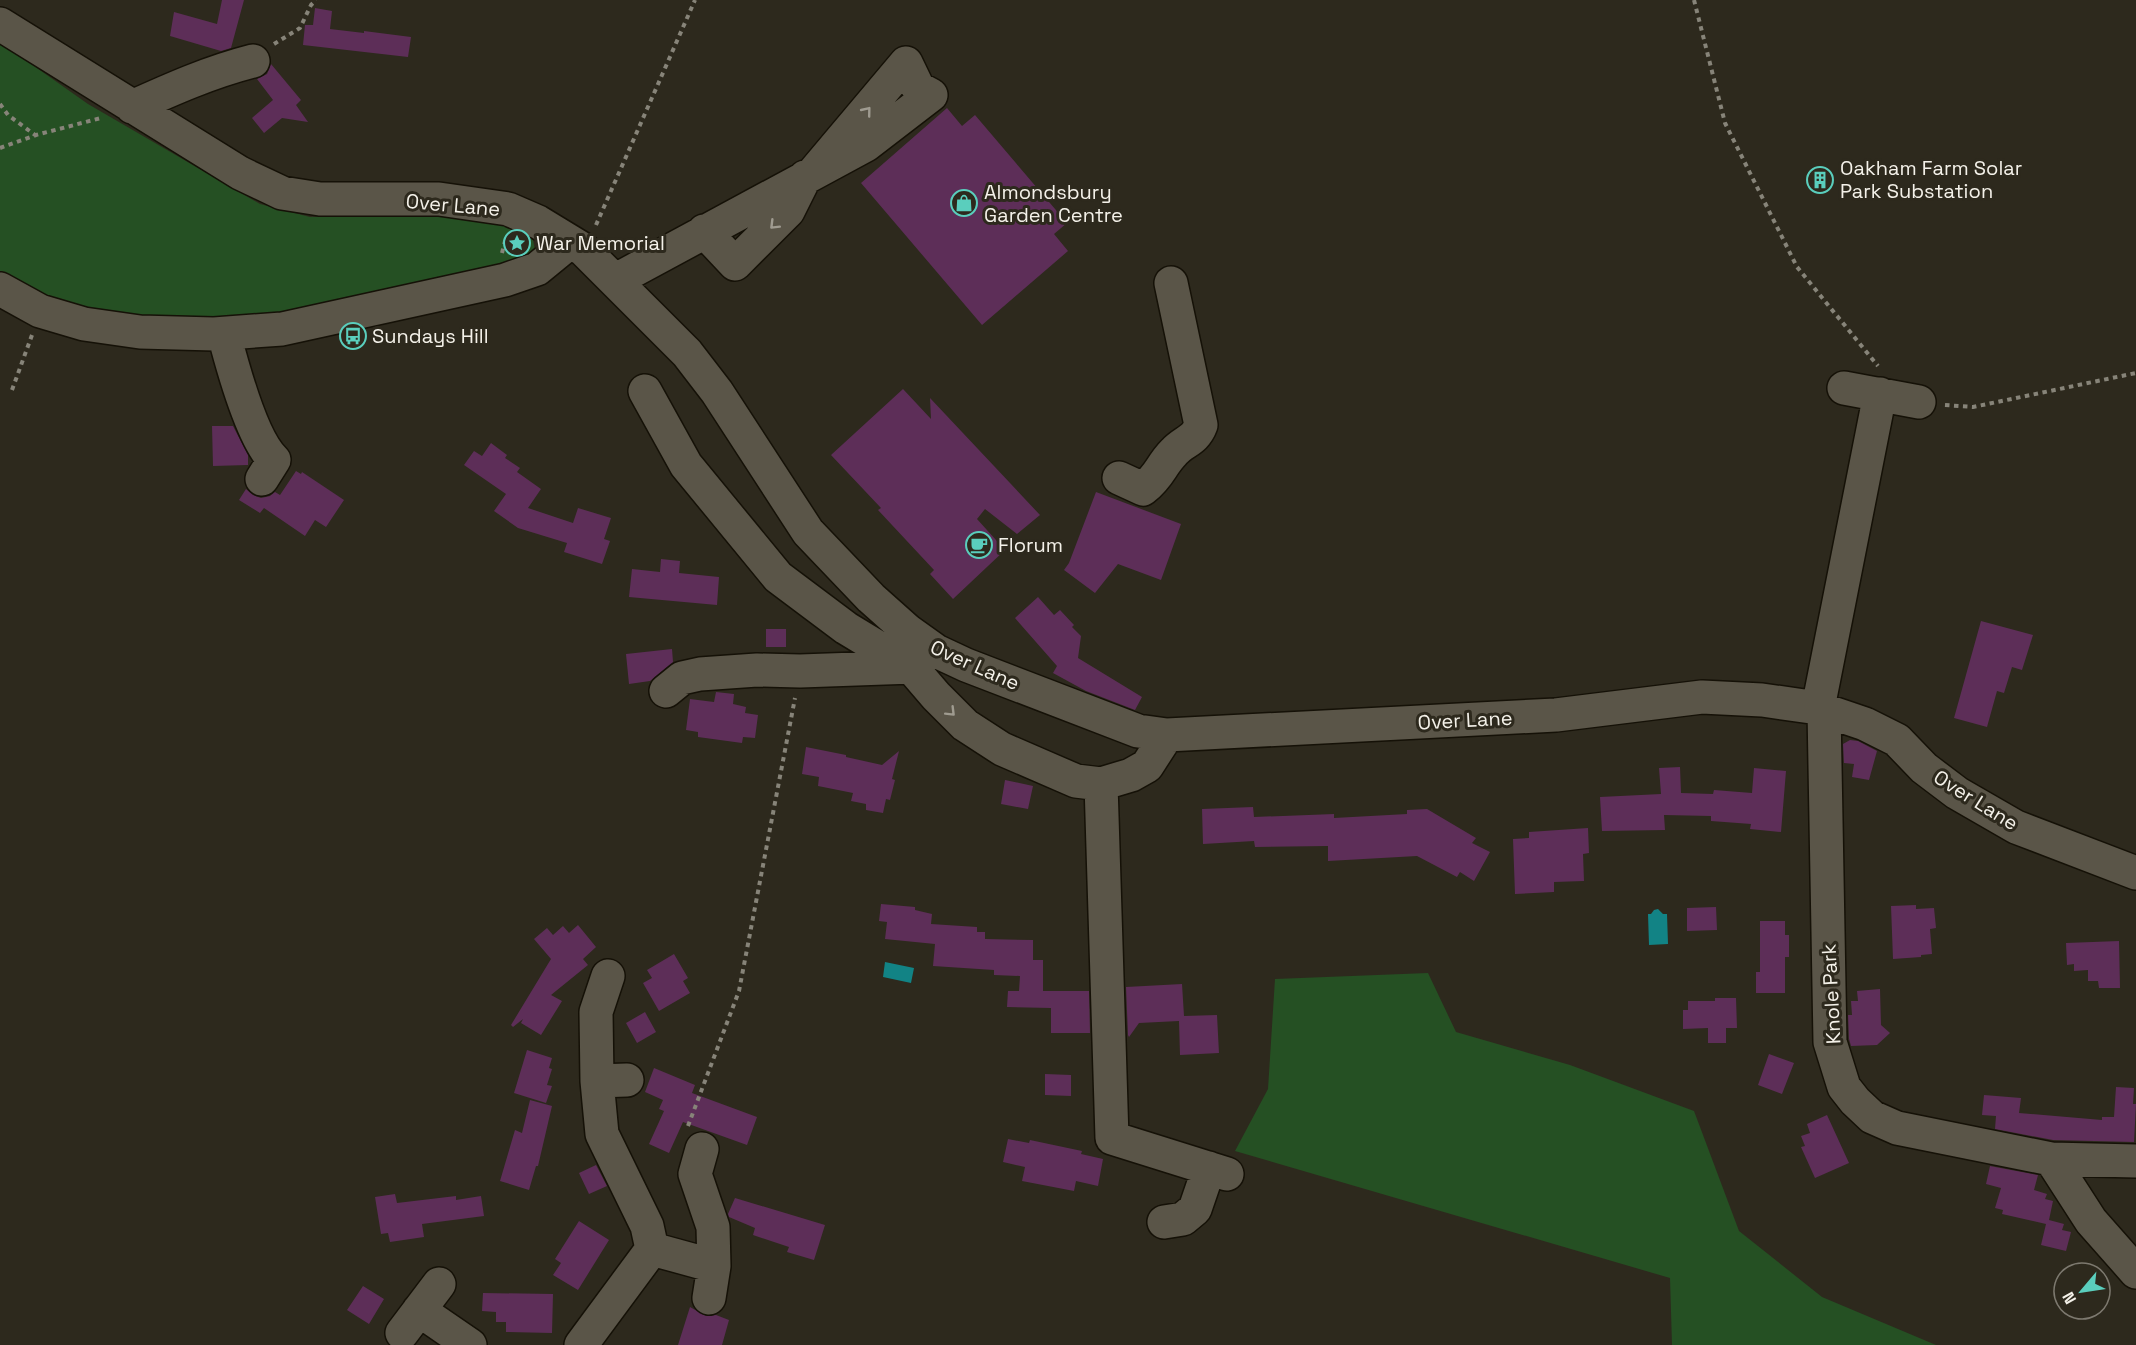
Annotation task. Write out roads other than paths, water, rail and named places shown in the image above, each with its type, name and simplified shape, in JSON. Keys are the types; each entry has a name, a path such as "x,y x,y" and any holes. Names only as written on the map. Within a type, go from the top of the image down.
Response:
{"street":[{"name":"Over Lane","path":"0,24 240,173 282,193 320,199 439,199 508,209 537,222 577,246 616,280 687,353 717,392 808,532 871,598 908,631 924,659 966,665 1138,732 1167,735 1556,715 1702,698 1762,700 1821,709 1865,724 1897,741 1924,768 1957,793 2016,827 2136,873"},
{"path":"132,106 225,68 253,62"},
{"path":"616,280 705,231 810,174 866,145 932,94 918,88 906,63 810,174 788,211 735,264 705,231"},
{"path":"0,290 40,311 84,324 140,332 224,334 282,329 486,286 537,269 577,246"},
{"path":"1119,478 1143,489 1156,479 1173,452 1198,434 1201,425 1171,283"},
{"path":"224,334 237,381 266,452 274,460 262,479"},
{"path":"1844,388 1919,402"},
{"path":"645,392 686,465 778,577 846,628 924,659"},
{"name":"Knole Park","path":"1880,394 1821,709 1830,1042 1844,1087 1855,1101 1872,1116 1897,1128 2051,1159 2136,1161"},
{"path":"666,691 682,678 700,674 757,670 800,671 924,659"},
{"path":"924,659 936,696 965,725 1002,750 1076,781 1101,784 1131,775 1147,766 1167,735"},
{"path":"1101,784 1112,1138 1218,1171 1195,1209 1183,1219 1164,1222"},
{"path":"581,1345 652,1249 647,1226 602,1134 607,1072 596,1012 608,976"},
{"path":"694,1140 695,1174 713,1227 714,1266 709,1298"},
{"path":"2051,1159 2091,1221 2136,1272"},
{"path":"652,1249 714,1266"},
{"path":"439,1284 410,1322 470,1345"}],"water":[{"path":"1658,909 1663,914 1667,914 1668,944 1649,945 1648,914"},
{"path":"885,962 914,968 911,983 883,977"}],"place":[{"name":"Oakham Farm Solar Park Substation","path":"1820,180"},
{"name":"Almondsbury Garden Centre","path":"964,203"},
{"name":"War Memorial","path":"517,243"},
{"name":"Sundays Hill","path":"353,336"},
{"name":"Florum","path":"979,545"}]}
